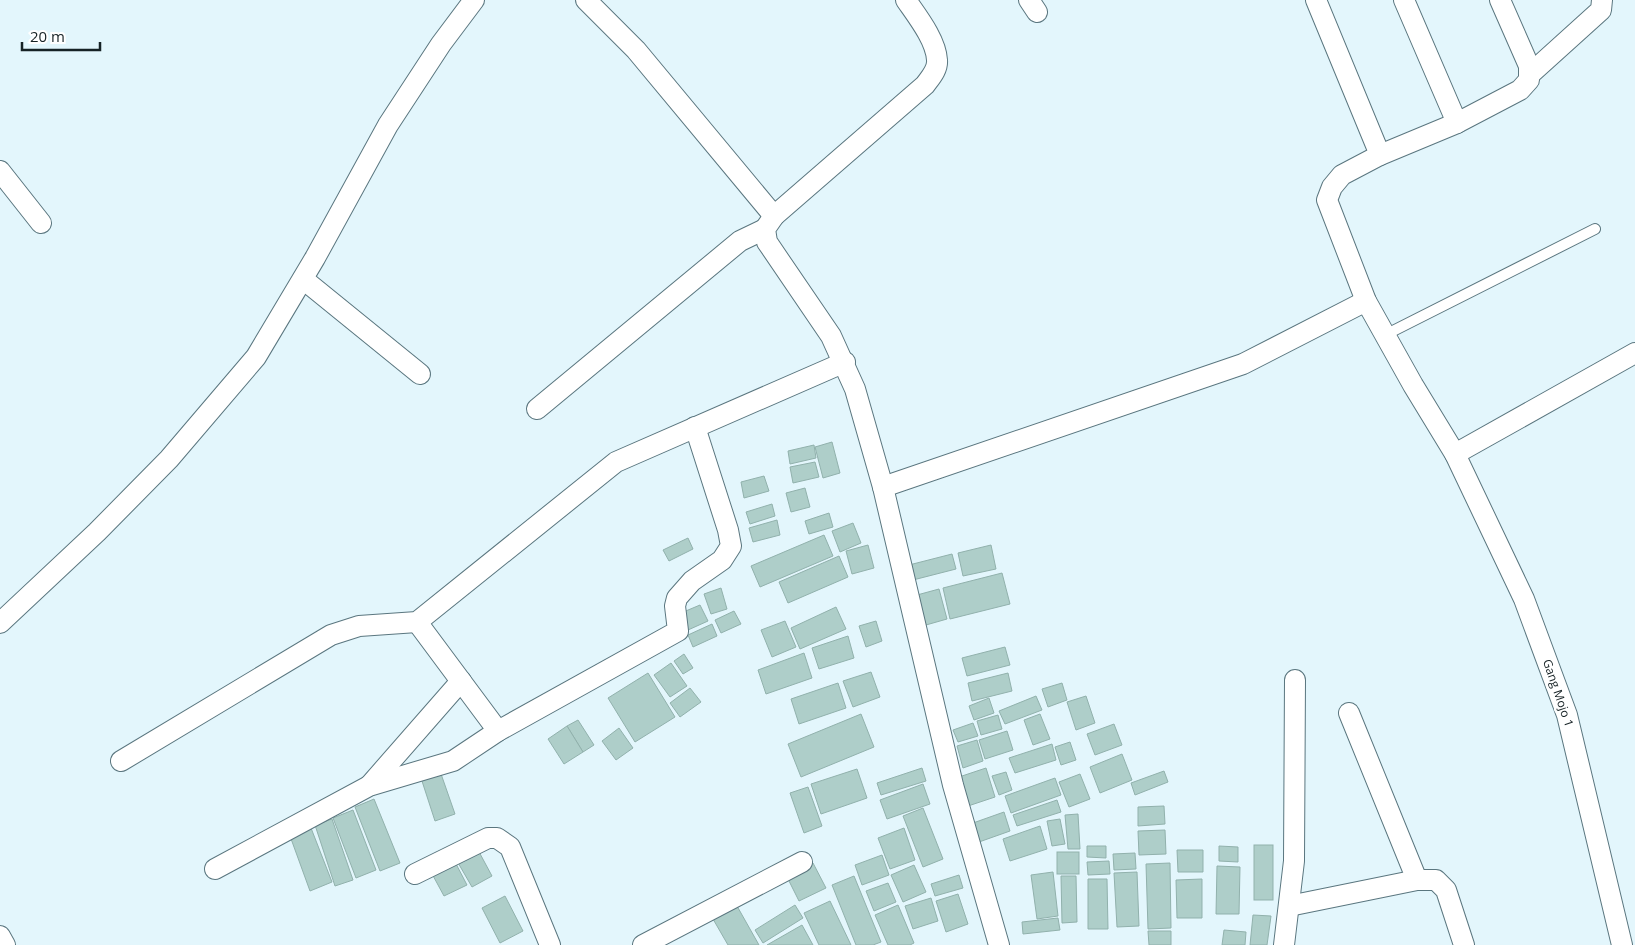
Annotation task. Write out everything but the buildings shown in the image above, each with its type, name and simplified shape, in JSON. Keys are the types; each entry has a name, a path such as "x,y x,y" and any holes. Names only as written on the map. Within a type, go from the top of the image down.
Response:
{"street":[{"path":"0,623 97,532 169,459 256,357 388,125 441,44 474,0"},
{"path":"586,0 636,50 770,222 767,242 831,336 845,362 883,486 953,784 999,945"},
{"path":"536,408 740,241 770,222 925,85 934,73 937,60 928,32 906,0"},
{"path":"1316,0 1380,155"},
{"path":"1404,0 1456,123"},
{"path":"1500,0 1529,66 1529,75"},
{"name":"Gang Mojo 1","path":"1602,0 1601,10 1529,75 1529,80 1520,90 1456,123 1380,155 1336,180 1327,200 1366,300 1455,454 1524,599 1567,715 1622,945"},
{"path":"0,171 41,223"},
{"path":"302,279 420,374"},
{"path":"883,486 1243,364 1366,300"},
{"path":"1455,454 1635,353"},
{"path":"121,760 330,635 359,626 417,622 616,462 845,362"},
{"path":"215,869 369,786 453,761 498,731 678,631 675,606 677,598 692,581 722,560 731,546 728,530 695,427"},
{"path":"417,622 498,731"},
{"path":"1284,945 1294,861 1295,680"},
{"path":"369,786 461,681"},
{"path":"1349,713 1417,880"},
{"path":"415,874 488,838 498,838 510,847 550,945"},
{"path":"643,945 802,862"},
{"path":"1289,906 1417,880 1436,880 1446,890 1464,945"},
{"path":"0,936 5,945"}],"lane":[{"path":"1385,335 1595,229"}]}
